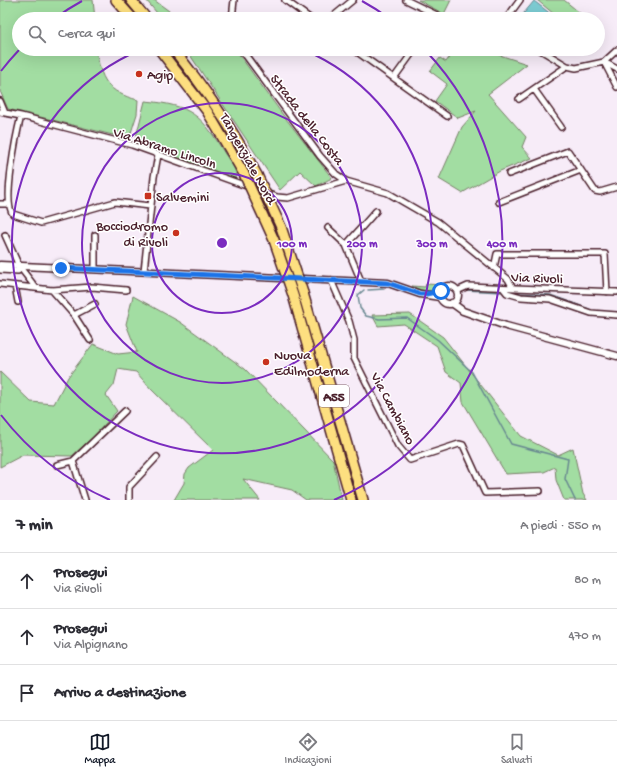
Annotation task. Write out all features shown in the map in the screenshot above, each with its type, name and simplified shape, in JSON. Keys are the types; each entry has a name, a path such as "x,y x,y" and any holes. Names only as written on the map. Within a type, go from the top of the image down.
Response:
{"highway":[{"path":"116,0 127,12"},
{"path":"131,0 142,12"},
{"name":"Tangenziale Nord","path":"164,56 207,111 244,174 272,234 293,295 351,500"},
{"name":"Tangenziale Nord","path":"178,56 206,91 229,124 257,175 281,227 304,293 363,500"}],"street":[{"path":"233,12 234,0"},
{"path":"285,0 301,12"},
{"path":"338,12 353,0"},
{"path":"406,0 427,12"},
{"path":"511,12 520,0"},
{"path":"551,56 567,66 576,68 604,62 617,50"},
{"name":"Strada della Costa","path":"246,56 320,156 336,174 346,181"},
{"path":"363,56 447,116"},
{"path":"394,78 410,56"},
{"path":"604,62 617,69"},
{"path":"604,62 617,88"},
{"path":"519,99 567,66"},
{"path":"534,89 560,127"},
{"path":"0,101 2,113"},
{"name":"Via Abramo Lincoln","path":"2,113 21,116 132,146 277,197 288,198 346,181"},
{"path":"21,116 13,157 9,204 13,214 39,224 115,202 150,206"},
{"path":"508,174 568,151 595,191 600,192 617,187"},
{"path":"144,271 150,206 158,155"},
{"path":"499,202 581,170"},
{"path":"346,181 388,193 438,222 508,279 513,288"},
{"path":"0,204 9,204"},
{"path":"346,245 376,211"},
{"path":"328,228 346,245 361,281"},
{"path":"5,235 19,266 36,288"},
{"path":"94,269 95,235"},
{"path":"494,268 497,254 604,254 607,292"},
{"name":"Via Rivoli","path":"0,265 361,281 388,283 426,294 441,294"},
{"path":"0,270 18,271 19,266"},
{"name":"Via Cambiano","path":"331,280 349,321 354,340 354,358 398,446 410,460 459,444 463,445 484,493 540,491"},
{"path":"0,284 52,290 110,287 126,290"},
{"path":"15,286 18,302"},
{"name":"Via Rivoli","path":"441,294 447,286 453,287 457,294 468,286 617,292"},
{"path":"503,288 507,293 521,297 550,299 591,313 617,315"},
{"path":"52,290 74,315 90,340"},
{"name":"Via Rivoli","path":"441,294 446,303 452,303 460,310 506,326 617,356"},
{"path":"452,303 457,294"},
{"path":"457,294 460,305 467,312"},
{"path":"74,315 95,304"},
{"path":"57,465 73,461 125,411"},
{"path":"129,500 128,488 157,457"},
{"path":"73,461 85,500"}],"green space":[{"path":"0,0 93,0 94,12 12,12 12,56 97,56 103,77 112,89 138,100 137,114 129,139 8,109 0,91"},
{"path":"146,0 154,0 170,12 156,12"},
{"path":"418,0 451,0 445,12 440,12"},
{"path":"537,0 564,0 579,12 552,12"},
{"path":"191,56 240,56 283,115 332,178 316,186 300,171 280,190"},
{"path":"450,56 502,56 527,64 488,94 526,137 522,147 532,158 500,171 462,193 439,179 462,127 476,111 458,118 435,101 447,84 430,71 440,58 446,62"},
{"path":"145,101 174,105 194,114 202,121 217,141 235,169 236,179 136,144 136,137"},
{"path":"426,284 444,285 440,288 428,291 420,290 412,286 425,287"},
{"path":"133,296 180,322 245,369 333,460 342,500 306,500 292,490 243,479 260,500 174,500 184,483 185,474 189,468 213,450 151,389 136,372 118,369 114,385 106,395 117,411 92,438 72,456 23,455 0,467 0,372 31,402 54,404 68,377 93,344 118,354 137,352 126,324"},
{"path":"410,314 443,337 521,436 558,455 573,448 583,494 587,500 564,500 556,480 555,467 544,472 506,474 463,402 461,383 446,372 437,346 404,324 378,326 372,315"}],"water":[{"path":"534,1 548,12 525,12"}],"waterway":[{"path":"368,290 384,289"},
{"path":"364,290 358,295 360,308 366,316 379,319 407,318 438,340 472,372 511,444 568,459 565,479 575,500"},
{"path":"418,290 424,291"},
{"path":"466,290 501,292"},
{"path":"517,293 550,295 589,309"}],"place":[{"name":"Agip","path":"139,74"},
{"name":"Salvemini","path":"148,196"},
{"name":"Bocciodromo di Rivoli","path":"176,233"},
{"name":"Nuova Edilmoderna","path":"266,362"}],"route":[{"path":"61,268 388,283 420,294 441,291"}]}
